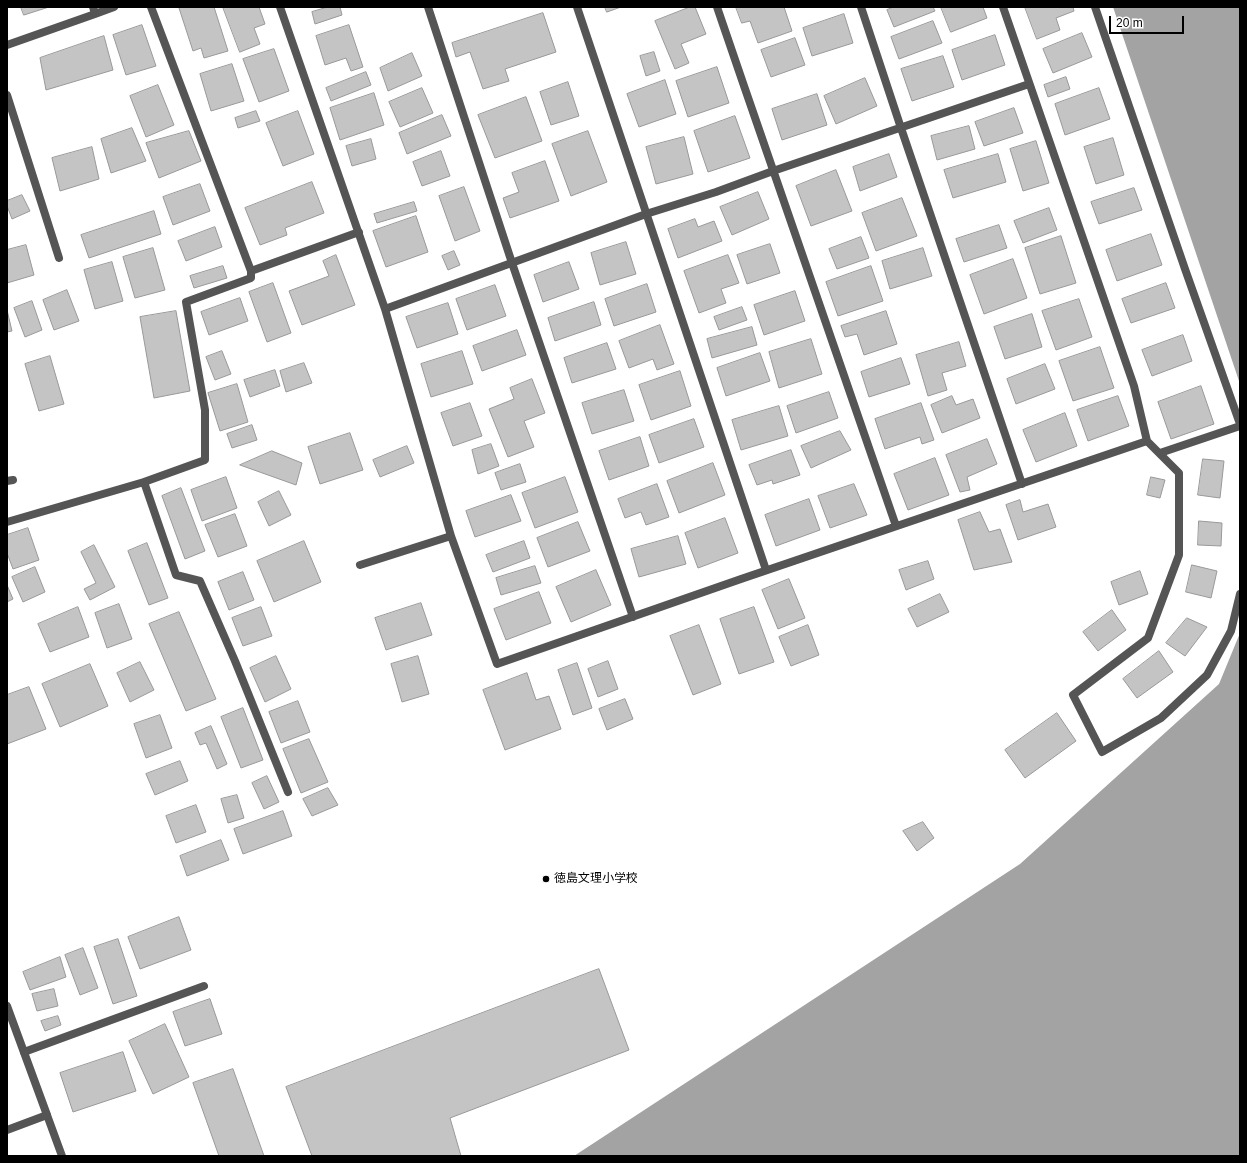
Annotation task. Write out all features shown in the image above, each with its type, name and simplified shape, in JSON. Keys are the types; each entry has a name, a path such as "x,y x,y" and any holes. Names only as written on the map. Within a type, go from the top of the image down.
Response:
{"street":[{"path":"7,45 94,10 114,7"},
{"path":"7,522 144,482 205,460 205,410 186,302 251,278 251,271 151,7"},
{"path":"280,7 385,309 451,536 497,664 766,570 1147,441"},
{"path":"428,7 512,263 633,616"},
{"path":"577,7 766,570"},
{"path":"717,7 896,526"},
{"path":"861,7 1022,484"},
{"path":"1003,7 1134,386 1147,441 1179,473 1179,555 1148,638 1073,695 1102,752 1161,718 1207,675 1231,631 1240,594"},
{"path":"1095,7 1240,425 1160,453"},
{"path":"385,309 646,214 716,192 773,170 1029,84"},
{"path":"7,95 60,258"},
{"path":"251,271 359,232"},
{"path":"144,482 176,575 200,581 235,660 288,792"},
{"path":"360,565 451,536"},
{"path":"24,1052 204,986"},
{"path":"7,1006 62,1156"},
{"path":"7,1130 47,1115"}],"shaded area":[{"path":"1113,7 1240,7 1240,384"},
{"path":"1240,633 1240,1156 574,1156 1020,864 1219,684"}],"building":[{"path":"21,7 49,7 24,15"},
{"path":"214,7 228,51 204,58 201,48 193,51 179,8"},
{"path":"223,7 259,7 265,24 254,28 260,44 240,52"},
{"path":"328,7 340,7 342,15 315,24 312,12"},
{"path":"605,7 621,7 607,12"},
{"path":"690,7 695,7 706,34 681,44 689,63 675,69 655,21"},
{"path":"736,7 784,7 792,31 758,43 750,21 742,23"},
{"path":"894,7 933,7 935,11 894,27 887,10"},
{"path":"941,7 983,7 987,18 951,32"},
{"path":"1025,7 1073,7 1074,11 1056,18 1060,30 1037,39"},
{"path":"543,13 556,52 505,69 509,81 483,89 470,52 456,57 452,43"},
{"path":"844,14 853,43 812,56 803,28"},
{"path":"933,21 942,43 899,59 891,37"},
{"path":"142,25 156,66 126,75 113,35"},
{"path":"349,25 363,67 351,71 346,58 325,65 316,36"},
{"path":"1082,33 1092,57 1053,73 1043,49"},
{"path":"995,35 1005,65 962,80 952,50"},
{"path":"104,36 113,70 46,90 40,58"},
{"path":"795,38 805,65 771,77 761,50"},
{"path":"274,49 289,91 259,102 243,59"},
{"path":"654,52 660,71 646,76 640,56"},
{"path":"412,53 422,76 388,91 380,68"},
{"path":"943,56 954,87 912,101 901,69"},
{"path":"232,64 244,101 211,111 200,74"},
{"path":"717,67 729,103 688,117 676,81"},
{"path":"366,72 371,85 331,101 326,88"},
{"path":"1066,77 1070,89 1048,97 1044,85"},
{"path":"865,78 877,106 836,124 824,96"},
{"path":"665,80 676,114 639,127 627,94"},
{"path":"568,82 579,116 551,125 540,92"},
{"path":"158,85 174,125 146,137 130,96"},
{"path":"422,88 433,113 400,127 389,102"},
{"path":"1099,88 1110,119 1065,135 1055,104"},
{"path":"374,93 384,125 340,140 330,108"},
{"path":"817,94 827,125 782,140 772,109"},
{"path":"526,97 542,141 495,158 478,115"},
{"path":"1014,108 1023,133 984,146 975,122"},
{"path":"256,111 260,121 238,128 235,118"},
{"path":"298,111 314,154 283,166 266,123"},
{"path":"442,115 451,136 407,154 399,133"},
{"path":"735,116 750,158 708,172 694,131"},
{"path":"969,126 975,149 937,160 931,136"},
{"path":"132,128 146,161 111,173 101,139"},
{"path":"189,131 201,161 159,178 146,143"},
{"path":"588,131 607,182 571,196 552,144"},
{"path":"684,137 693,174 656,184 646,147"},
{"path":"1113,138 1124,175 1096,184 1084,147"},
{"path":"371,139 376,159 352,166 346,146"},
{"path":"1036,141 1049,183 1023,191 1010,149"},
{"path":"92,147 99,179 60,191 52,158"},
{"path":"441,151 450,176 422,186 413,162"},
{"path":"889,154 897,177 860,191 853,167"},
{"path":"998,154 1006,182 953,198 944,170"},
{"path":"545,161 559,201 510,218 503,198 519,192 512,173"},
{"path":"836,170 852,211 811,226 796,186"},
{"path":"312,182 324,213 285,228 287,235 260,245 245,208"},
{"path":"200,184 210,211 173,225 163,197"},
{"path":"464,187 480,231 455,241 439,196"},
{"path":"1134,188 1142,210 1099,224 1091,202"},
{"path":"758,192 769,219 732,235 720,207"},
{"path":"22,195 30,211 12,219 7,206 7,201"},
{"path":"902,198 917,236 876,251 862,213"},
{"path":"414,202 417,211 377,223 374,214"},
{"path":"1049,208 1057,230 1023,243 1014,221"},
{"path":"154,211 161,234 89,258 81,235"},
{"path":"416,216 428,252 386,267 373,231"},
{"path":"695,219 698,227 714,221 722,241 678,258 668,229"},
{"path":"999,225 1007,248 964,262 956,239"},
{"path":"215,227 222,247 186,261 178,241"},
{"path":"1151,234 1162,265 1117,281 1106,250"},
{"path":"1061,236 1076,283 1040,294 1025,248"},
{"path":"861,237 869,258 837,269 829,249"},
{"path":"626,242 636,274 600,285 591,253"},
{"path":"770,244 780,273 747,284 737,255"},
{"path":"26,245 34,275 7,283 7,250"},
{"path":"153,248 165,290 135,298 123,257"},
{"path":"923,248 932,276 890,289 882,261"},
{"path":"454,251 460,265 448,270 442,256"},
{"path":"336,255 355,305 302,325 289,291 329,276 323,261"},
{"path":"728,255 739,283 721,289 726,303 699,313 684,271"},
{"path":"1013,259 1027,298 984,314 970,275"},
{"path":"112,262 123,301 95,309 84,270"},
{"path":"569,262 579,289 543,302 534,275"},
{"path":"223,266 227,278 194,288 190,276"},
{"path":"871,266 883,301 838,316 826,282"},
{"path":"273,283 291,333 267,342 249,292"},
{"path":"1166,283 1175,308 1131,323 1122,299"},
{"path":"647,284 656,312 614,326 605,299"},
{"path":"495,285 506,316 467,330 456,299"},
{"path":"67,290 79,321 54,330 43,300"},
{"path":"795,291 805,321 764,335 754,305"},
{"path":"240,298 248,321 209,335 201,312"},
{"path":"1079,299 1092,337 1056,350 1042,311"},
{"path":"32,301 42,330 25,337 14,308"},
{"path":"594,302 601,325 555,341 548,318"},
{"path":"448,303 458,334 417,348 406,317"},
{"path":"742,307 747,320 719,330 714,317"},
{"path":"7,310 12,331 7,332"},
{"path":"176,311 190,391 154,398 140,317"},
{"path":"886,311 897,344 864,355 857,334 845,337 841,326"},
{"path":"1032,314 1042,347 1005,359 994,327"},
{"path":"660,325 674,364 657,370 653,359 629,368 619,341"},
{"path":"752,327 757,345 712,358 707,339"},
{"path":"517,330 526,355 482,371 473,346"},
{"path":"1183,335 1192,361 1152,376 1142,350"},
{"path":"811,339 822,374 779,388 769,352"},
{"path":"959,342 966,366 942,373 947,390 928,396 916,355"},
{"path":"607,343 616,369 572,383 564,358"},
{"path":"1100,347 1114,388 1073,401 1059,361"},
{"path":"222,351 231,374 215,380 206,357"},
{"path":"462,351 473,384 431,397 421,364"},
{"path":"760,353 770,381 726,396 717,368"},
{"path":"50,356 64,404 39,411 25,364"},
{"path":"901,358 910,384 869,397 861,372"},
{"path":"304,363 312,383 286,392 280,371"},
{"path":"1045,364 1055,389 1016,404 1007,379"},
{"path":"275,370 280,386 250,397 244,380"},
{"path":"680,371 691,406 651,420 639,385"},
{"path":"532,379 545,413 524,421 534,447 508,457 489,409 514,399 510,388"},
{"path":"237,384 248,422 220,431 208,393"},
{"path":"1201,386 1214,424 1171,439 1158,402"},
{"path":"624,390 634,421 592,434 582,403"},
{"path":"829,392 838,418 796,433 787,406"},
{"path":"952,396 956,405 973,399 980,418 942,433 931,405"},
{"path":"1118,396 1129,426 1088,441 1077,410"},
{"path":"470,403 482,436 453,446 441,413"},
{"path":"921,403 934,440 922,444 920,437 885,449 875,419"},
{"path":"779,406 788,436 741,450 732,420"},
{"path":"1065,413 1077,446 1036,462 1023,430"},
{"path":"694,419 704,447 659,463 649,435"},
{"path":"252,425 257,440 232,448 227,434"},
{"path":"840,431 851,450 811,468 801,446"},
{"path":"350,433 363,470 320,484 308,447"},
{"path":"640,437 649,466 609,480 599,451"},
{"path":"987,439 997,464 967,477 970,490 960,492 946,455"},
{"path":"491,444 499,466 478,474 472,450"},
{"path":"407,446 414,463 380,477 373,460"},
{"path":"791,450 800,475 773,484 772,480 757,485 749,465"},
{"path":"272,451 302,463 296,485 240,465"},
{"path":"935,458 949,495 908,510 894,474"},
{"path":"1203,459 1224,461 1220,498 1198,495"},
{"path":"713,463 725,495 679,513 667,481"},
{"path":"520,464 526,482 501,490 495,473"},
{"path":"226,477 237,508 202,521 191,490"},
{"path":"565,477 578,512 535,528 522,493"},
{"path":"1151,477 1165,480 1160,498 1147,495"},
{"path":"657,484 669,517 646,525 641,512 625,518 618,499"},
{"path":"854,484 867,515 830,528 818,496"},
{"path":"181,488 205,551 185,559 162,496"},
{"path":"279,491 291,515 269,526 258,502"},
{"path":"511,495 521,521 475,537 466,511"},
{"path":"809,499 820,530 776,546 765,515"},
{"path":"1020,500 1023,512 1048,504 1056,527 1018,540 1006,505"},
{"path":"980,512 989,532 1000,529 1012,562 974,570 958,520"},
{"path":"235,514 247,546 218,557 205,525"},
{"path":"725,518 738,553 698,568 685,533"},
{"path":"1199,521 1222,523 1221,546 1198,545"},
{"path":"578,522 590,551 548,567 537,538"},
{"path":"28,528 39,560 13,569 7,553 7,535"},
{"path":"678,536 686,564 639,577 631,549"},
{"path":"304,541 321,582 274,602 257,561"},
{"path":"524,541 530,558 493,572 486,555"},
{"path":"147,543 168,598 149,605 128,551"},
{"path":"94,545 115,587 90,600 84,589 96,583 81,552"},
{"path":"928,561 934,579 906,590 899,570"},
{"path":"1192,565 1217,571 1211,598 1186,592"},
{"path":"535,566 541,583 501,595 496,578"},
{"path":"35,567 45,592 23,602 12,577"},
{"path":"596,570 611,605 571,622 556,587"},
{"path":"1140,571 1148,594 1119,605 1111,582"},
{"path":"243,572 254,600 229,610 218,582"},
{"path":"789,579 805,618 778,629 762,590"},
{"path":"7,585 13,599 7,602"},
{"path":"539,592 551,623 506,640 494,609"},
{"path":"940,594 949,612 917,627 908,609"},
{"path":"421,603 432,635 386,650 375,618"},
{"path":"119,604 132,639 107,648 95,613"},
{"path":"78,607 89,637 50,652 38,624"},
{"path":"261,607 272,636 243,646 232,618"},
{"path":"754,607 774,662 739,674 720,619"},
{"path":"1112,610 1126,630 1098,651 1083,632"},
{"path":"179,612 216,699 186,711 149,624"},
{"path":"1187,618 1207,627 1185,656 1166,643"},
{"path":"699,625 721,684 693,695 670,636"},
{"path":"808,625 819,655 791,666 779,637"},
{"path":"1159,651 1173,672 1137,698 1123,679"},
{"path":"276,656 291,689 265,702 250,668"},
{"path":"418,656 429,694 402,702 391,664"},
{"path":"608,661 618,689 598,697 588,669"},
{"path":"140,662 154,690 130,702 117,673"},
{"path":"577,663 592,708 573,715 558,670"},
{"path":"90,664 108,706 60,727 42,684"},
{"path":"527,673 536,700 549,696 561,729 505,750 483,690"},
{"path":"29,687 46,729 7,744 7,695"},
{"path":"625,699 633,719 607,730 599,709"},
{"path":"298,701 310,732 281,743 269,712"},
{"path":"243,708 263,760 241,768 221,717"},
{"path":"1057,713 1076,741 1025,778 1005,750"},
{"path":"160,715 172,748 146,758 134,724"},
{"path":"211,726 227,764 217,769 206,743 200,745 195,733"},
{"path":"309,739 328,782 301,793 283,749"},
{"path":"180,761 188,781 155,795 146,774"},
{"path":"267,776 279,802 264,809 252,783"},
{"path":"328,788 338,805 312,816 303,799"},
{"path":"237,795 244,818 228,823 221,799"},
{"path":"196,805 206,832 176,843 166,816"},
{"path":"283,811 292,836 243,854 234,829"},
{"path":"923,822 934,838 917,851 903,831"},
{"path":"221,840 229,860 187,876 180,856"},
{"path":"179,917 191,950 140,969 128,937"},
{"path":"118,939 137,996 113,1004 94,947"},
{"path":"83,948 98,988 80,995 65,955"},
{"path":"60,957 66,977 30,990 23,972"},
{"path":"599,969 629,1050 450,1118 461,1156 312,1156 286,1087"},
{"path":"54,989 58,1006 37,1011 32,994"},
{"path":"210,999 222,1034 185,1046 173,1012"},
{"path":"58,1016 61,1025 45,1031 41,1021"},
{"path":"165,1024 189,1077 153,1094 129,1041"},
{"path":"123,1052 136,1091 73,1112 60,1073"},
{"path":"233,1069 264,1156 219,1156 193,1083"}],"place":[{"name":"徳島文理小学校","path":"546,879"}]}
